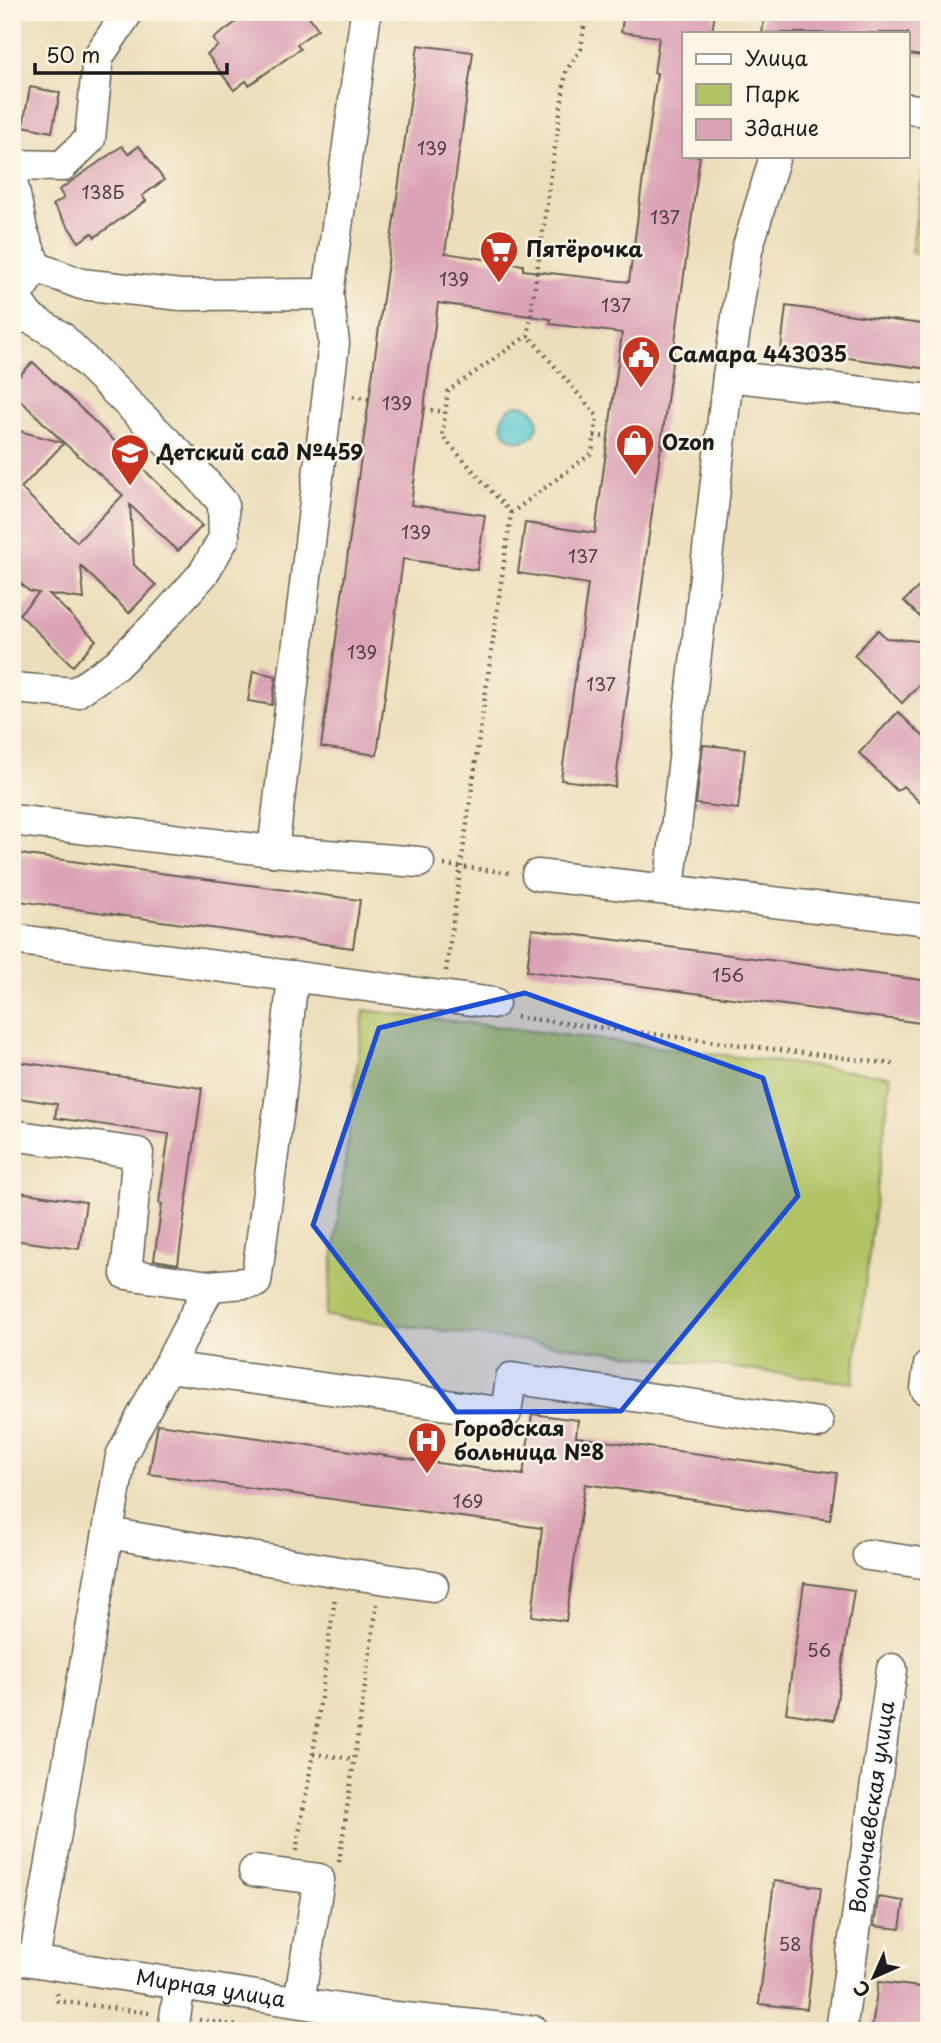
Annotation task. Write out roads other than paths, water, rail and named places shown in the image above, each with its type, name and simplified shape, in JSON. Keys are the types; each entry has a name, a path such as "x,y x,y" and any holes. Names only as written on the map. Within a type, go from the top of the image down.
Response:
{"street":[{"path":"12,164 62,166 90,139 98,57 128,12"},
{"path":"273,852 334,343 327,294 366,12"},
{"path":"909,109 929,111"},
{"path":"669,889 728,376 747,250 774,158"},
{"path":"12,180 22,230 36,267 81,284 181,295 327,294"},
{"path":"12,688 75,694 116,665 203,574 224,538 223,503 189,464 60,336 20,318 15,297 36,267"},
{"path":"728,376 929,400"},
{"path":"12,820 273,852 419,862"},
{"path":"537,875 929,920"},
{"path":"12,939 494,1003"},
{"path":"12,1135 138,1153 126,1275 210,1286 256,1282 293,976"},
{"path":"23,1959 108,1533 121,1455 210,1286"},
{"path":"167,1367 506,1413 512,1378 818,1423"},
{"path":"108,1533 433,1586"},
{"path":"868,1555 929,1564"},
{"name":"Волочаевская улица","path":"841,2031 892,1669"},
{"path":"254,1871 306,1877 299,2003"},
{"name":"Мирная улица","path":"23,1959 299,2003 383,2023 534,2031"},
{"path":"173,2031 180,1984"}],"water":[{"path":"520,405 533,410 538,423 533,436 520,441 507,436 502,423 507,410"}],"place":[{"name":"Пятёрочка","path":"499,284"},
{"name":"Самара 443035","path":"641,389"},
{"name":"Ozon","path":"635,477"},
{"name":"Детский сад №459","path":"130,487"},
{"name":"Городская больница №8","path":"427,1475"}]}
